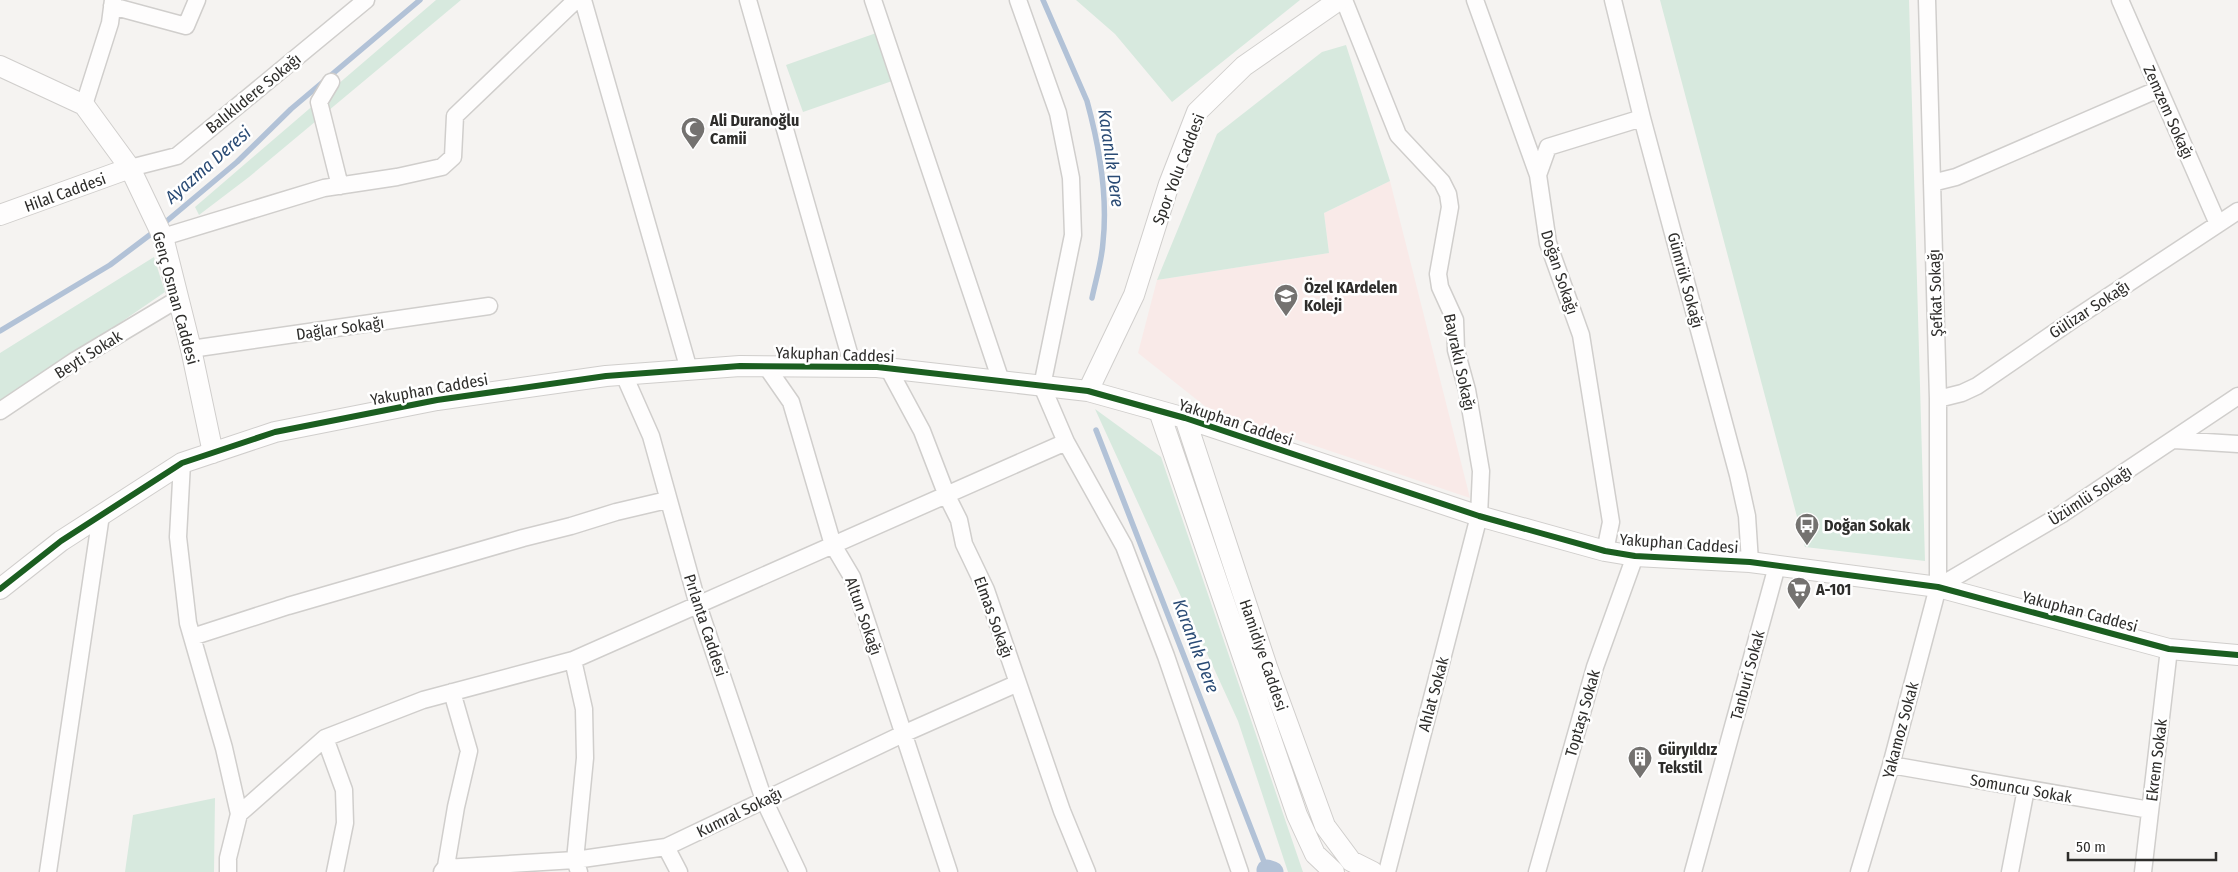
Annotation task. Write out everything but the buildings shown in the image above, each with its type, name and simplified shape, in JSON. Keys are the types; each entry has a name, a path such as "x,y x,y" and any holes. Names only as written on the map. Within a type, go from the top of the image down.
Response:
{"street":[{"path":"84,105 110,23 113,3 186,26 197,0"},
{"name":"Balıklıdere Sokağı","path":"130,168 177,156 366,0"},
{"path":"163,237 324,188 442,167 453,157 455,116 576,0"},
{"path":"583,0 689,370"},
{"path":"748,0 853,367"},
{"path":"873,0 1001,381"},
{"path":"1018,0 1058,113 1071,178 1073,235 1042,386 1066,442 1124,546 1166,656 1240,872"},
{"name":"Spor Yolu Caddesi","path":"1088,391 1134,295 1168,184 1196,112 1244,66 1339,0"},
{"name":"Bayraklı Sokağı","path":"1344,0 1398,135 1442,182 1448,194 1450,207 1438,274 1440,287 1455,320 1456,350 1467,390 1481,471 1479,516"},
{"name":"Doğan Sokağı","path":"1475,0 1538,175 1548,243 1581,335 1612,522 1605,551"},
{"name":"Gümrük Sokağı","path":"1613,0 1642,118 1748,516 1750,562"},
{"name":"Şefkat Sokağı","path":"1927,0 1938,399 1938,587"},
{"name":"Zemzem Sokağı","path":"2120,0 2218,224"},
{"name":"Genç Osman Caddesi","path":"0,66 84,105 130,168 163,237 191,349 213,453"},
{"path":"331,82 319,102 340,186"},
{"path":"1932,183 1956,177 2159,89"},
{"path":"1538,175 1548,147 1642,118"},
{"name":"Hilal Caddesi","path":"0,215 130,168"},
{"name":"Gülizar Sokağı","path":"1938,399 1962,393 1977,386 2238,211"},
{"name":"Beyti Sokak","path":"0,411 76,360 178,299"},
{"name":"Dağlar Sokağı","path":"191,349 489,306"},
{"name":"Yakuphan Caddesi","path":"0,589 61,541 182,463 275,432 437,400 624,375 766,366 888,368 1088,391 1185,418 1479,516 1605,551 1635,556 1750,562 1938,587 2169,649 2238,655"},
{"name":"Altun Sokağı","path":"766,366 791,402 833,545 852,577 950,872"},
{"name":"Elmas Sokağı","path":"888,368 922,431 947,496 959,520 964,544 986,590 1062,811 1087,872"},
{"name":"Pırlanta Caddesi","path":"624,375 651,436 667,500 698,605 764,800 798,872"},
{"name":"Üzümlü Sokağı","path":"1938,587 2062,514 2238,396"},
{"path":"1159,411 1297,815 1315,854 1334,872"},
{"name":"Hamidiye Caddesi","path":"1185,418 1267,667 1325,826 1351,861 1373,872"},
{"path":"2174,440 2238,444"},
{"path":"239,814 325,738 423,700 573,660 1066,442"},
{"path":"182,463 178,537 188,623 224,748 239,814 228,858 228,872"},
{"path":"192,637 288,606 523,538 667,500"},
{"path":"48,872 101,515"},
{"name":"Ahlat Sokak","path":"1387,872 1479,516"},
{"name":"Toptaşı Sokak","path":"1537,872 1595,667 1635,556"},
{"name":"Tanburi Sokak","path":"1693,872 1777,566"},
{"name":"Yakamoz Sokak","path":"1859,872 1891,765 1938,587"},
{"name":"Ekrem Sokak","path":"2143,872 2169,649"},
{"path":"573,660 584,709 585,758 577,866"},
{"name":"Kumral Sokağı","path":"444,871 577,866 666,847 903,734 1018,683"},
{"path":"444,871 469,751 452,692"},
{"path":"325,738 344,790 345,823 335,872"},
{"name":"Somuncu Sokak","path":"1891,765 2150,810"},
{"path":"2010,872 2026,789"},
{"path":"666,847 679,872"}],"shaded area":[{"name":"Özel KArdelen Koleji","path":"1390,181 1470,498 1211,411 1138,353 1157,280 1329,253 1324,213"}],"green space":[{"path":"436,0 461,0 249,177 199,215 195,207"},
{"path":"1076,0 1300,0 1172,102 1115,34"},
{"path":"1660,0 1909,0 1925,561 1805,547"},
{"path":"879,32 895,80 803,112 786,65"},
{"path":"1346,45 1390,181 1324,213 1329,253 1157,280 1217,134 1322,52"},
{"path":"154,257 165,292 0,405 0,353"},
{"path":"1095,409 1161,457 1303,872 1288,872 1238,721"},
{"path":"215,798 214,872 125,872 133,815"}],"waterway":[{"name":"Ayazma Deresi","path":"162,225 237,162 291,109 420,0"},
{"name":"Karanlık Dere","path":"1043,0 1087,101 1099,153 1104,225 1101,256 1092,298"},
{"name":"Ayazma Deresi","path":"0,331 110,265 155,231"},
{"name":"Karanlık Dere","path":"1096,430 1268,872"},
{"name":"Karanlık Dere","path":"1267,870 1273,872"}],"cycle path":[{"path":"0,589 61,541 182,463 275,432 437,400 606,376 740,366 877,367 1088,391 1185,418 1479,516 1605,551 1635,556 1750,562 1938,587 2169,649 2238,655"}],"place":[{"name":"Ali Duranoğlu Camii","path":"693,150"},
{"name":"Özel KArdelen Koleji","path":"1286,317"},
{"name":"Doğan Sokak","path":"1807,546"},
{"name":"A-101","path":"1799,610"},
{"name":"Güryıldız Tekstil","path":"1640,779"}]}
